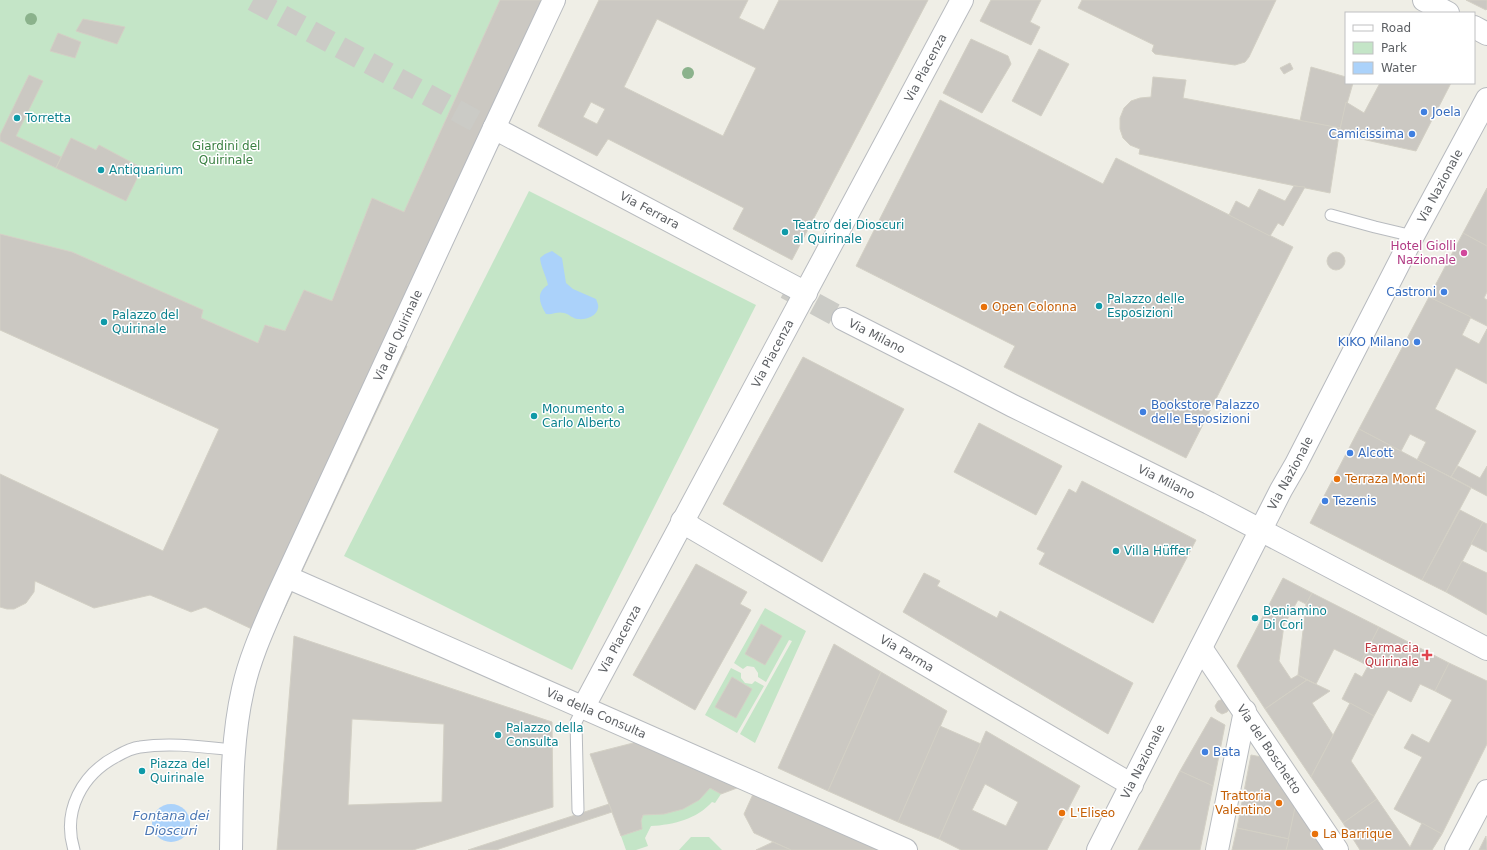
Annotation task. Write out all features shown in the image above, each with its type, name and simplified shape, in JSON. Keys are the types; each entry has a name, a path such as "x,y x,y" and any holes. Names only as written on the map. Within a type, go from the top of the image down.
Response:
{"street":[{"name":"Via del Quirinale","path":"234,750 243,689 247,673 269,615 554,0"},
{"name":"Via Piacenza","path":"583,708 962,0"},
{"path":"1424,0 1446,12"},
{"path":"1475,28 1487,34"},
{"name":"Via Nazionale","path":"1098,850 1281,490 1413,236 1487,98"},
{"name":"Via Ferrara","path":"494,128 806,293"},
{"name":"Via Milano","path":"843,319 1013,406 1262,530 1487,649"},
{"name":"Via Parma","path":"682,521 698,532 1132,785"},
{"name":"Via della Consulta","path":"286,577 401,629 906,850"},
{"name":"Via del Boschetto","path":"1201,648 1338,850"},
{"path":"1217,850 1245,711"},
{"path":"232,850 234,750"},
{"path":"1456,850 1487,791"}],"lane":[{"path":"1331,214 1413,236"},
{"path":"578,810 576,722 583,708"},
{"path":"74,850 69,829 72,810 77,794 90,776 108,761 124,752 138,747 159,745 234,750"}],"green space":[{"name":"Giardini del Quirinale","path":"0,0 500,0 404,212 372,198 332,301 304,290 285,331 266,325 258,343 201,318 202,311 72,252 0,234"},
{"path":"529,191 756,305 572,670 344,556"},
{"path":"765,608 806,631 755,743 740,734 792,641 789,640 766,682 758,677 758,673 754,667 747,666 743,669 734,663"},
{"path":"731,668 741,673 741,678 745,683 752,684 755,681 764,686 737,733 705,715"},
{"path":"710,788 721,794 715,803 712,802 699,813 684,820 651,826 645,838 648,846 636,850 626,850 621,836 641,829 643,815 667,813"},
{"path":"691,837 709,837 722,850 679,850"}],"water":[{"path":"552,251 562,258 566,283 573,289 596,299 598,305 597,311 588,318 576,319 562,313 546,314 540,302 540,294 548,285 540,258"},
{"name":"Fontana dei Dioscuri","path":"167,804 175,804 185,809 189,816 189,830 185,837 175,842 167,842 157,837 155,834 152,827 152,819 157,809 160,807"}],"building":[{"name":"Palazzo del Quirinale","path":"500,0 546,0 395,341 407,346 271,638 205,607 191,612 150,595 94,608 35,581 34,592 26,603 14,609 0,607 0,474 163,551 219,429 0,330 0,234 72,252 203,310 201,318 258,343 265,325 285,331 304,290 332,301 372,198 404,212"},
{"path":"599,0 748,0 739,18 764,30 779,0 928,0 792,260 733,229 744,208 608,139 597,156 538,126","holes":["657,19 756,68 723,136 624,87","591,102 605,109 597,124 583,117"]},
{"path":"991,0 1041,0 1030,22 1040,27 1031,45 980,21"},
{"path":"1082,0 1276,0 1249,57 1245,62 1235,65 1155,54 1152,51 1154,45 1078,8"},
{"path":"1466,0 1487,0 1487,9 1486,10"},
{"path":"83,19 125,27 117,44 76,31"},
{"path":"58,33 81,42 75,58 50,51"},
{"path":"971,39 1008,56 1011,64 982,113 943,93"},
{"path":"1039,49 1069,64 1041,116 1012,101"},
{"path":"1290,63 1293,69 1284,74 1280,68"},
{"path":"1311,67 1345,77 1345,84 1353,84 1340,128 1300,121"},
{"name":"Torretta","path":"29,75 43,81 16,136 61,157 56,168 0,141 0,135"},
{"path":"1153,77 1186,80 1183,98 1340,128 1330,193 1139,154 1140,149 1130,145 1123,138 1120,129 1120,118 1124,108 1131,101 1151,97"},
{"path":"1379,84 1450,84 1416,151 1339,134 1346,102 1364,113"},
{"name":"Palazzo delle Esposizioni","path":"940,100 1103,184 1116,158 1293,247 1186,458 1004,367 1015,346 856,266"},
{"name":"Antiquarium","path":"71,138 96,150 99,145 142,168 126,201 56,168"},
{"path":"1294,186 1305,187 1283,226 1278,223 1270,236 1229,215 1236,201 1249,208 1259,189 1285,201"},
{"path":"1487,188 1487,246 1463,233"},
{"path":"1463,233 1487,246 1487,292 1484,298 1487,300 1487,326 1429,297"},
{"path":"1336,252 1342,255 1345,261 1342,267 1336,270 1330,267 1327,261 1330,255"},
{"path":"1429,297 1471,317 1462,335 1479,344 1487,329 1487,384 1456,368 1435,409 1476,431 1451,477 1417,460 1426,442 1410,434 1401,451 1359,429"},
{"path":"803,357 904,409 822,562 723,504"},
{"path":"979,423 1062,466 1036,515 954,472"},
{"path":"1359,429 1471,488 1422,580 1310,523"},
{"path":"1458,466 1480,478 1487,466 1487,496 1451,477"},
{"name":"Villa Hüffer","path":"1082,481 1196,540 1153,623 1039,564 1045,553 1037,549 1069,489 1076,493"},
{"path":"1460,510 1483,522 1446,592 1422,580"},
{"path":"1483,522 1487,524 1487,552 1471,544"},
{"path":"1462,561 1487,573 1487,615 1446,592"},
{"path":"696,564 747,592 740,604 751,610 695,710 633,675"},
{"path":"924,573 940,581 937,586 997,618 1000,611 1133,683 1108,734 903,612"},
{"path":"1283,578 1312,593 1306,604 1298,600 1284,625 1279,661 1291,679 1298,675 1307,680 1265,709 1237,666"},
{"path":"1312,593 1379,627 1361,662 1334,649 1316,684 1298,675 1306,604"},
{"path":"761,624 782,636 765,665 745,654"},
{"path":"1379,627 1449,663 1435,691 1420,684 1411,702 1388,690 1374,716 1342,699 1355,673 1362,677 1368,666 1361,662"},
{"name":"Palazzo della Consulta","path":"294,636 552,722 553,807 413,850 277,850","holes":["352,719 444,724 442,802 348,805"]},
{"path":"834,644 881,672 828,791 778,768"},
{"path":"1449,663 1487,681 1487,744 1442,834 1394,809 1422,757 1404,748 1412,734 1429,743 1452,700 1435,691"},
{"path":"881,672 947,711 898,822 828,791"},
{"path":"732,677 752,689 736,718 715,707"},
{"path":"1307,680 1330,691 1312,703 1333,735 1311,777 1265,709"},
{"path":"1223,699 1230,708 1227,712 1222,714 1217,711 1215,706 1218,701"},
{"path":"1350,703 1374,716 1351,761 1377,799 1343,823 1311,777"},
{"path":"1211,717 1225,725 1213,786 1180,771"},
{"path":"940,726 981,744 939,839 898,822"},
{"path":"986,731 1080,786 1047,850 961,850 939,839","holes":["985,784 1018,802 1006,826 972,810"]},
{"path":"637,742 736,784 737,788 721,794 710,788 699,800 683,809 664,814 643,815 641,821 642,829 621,836 590,754"},
{"path":"1251,755 1267,758 1296,803 1289,839 1237,828"},
{"path":"1180,771 1213,786 1200,850 1138,850"},
{"path":"754,792 885,850 791,850 754,833 744,814"},
{"path":"1377,799 1410,847 1422,823 1442,834 1432,850 1360,850 1343,823"},
{"path":"1296,803 1327,850 1286,850"},
{"path":"609,804 612,812 496,850 468,850"},
{"path":"1237,828 1289,839 1286,850 1232,850"},
{"path":"1486,836 1487,850 1479,850"},
{"path":"773,842 791,850 756,850"}],"tunnel":[{"path":"253,0 509,139"},
{"path":"786,288 843,319"}],"place":[{"name":"Joela","path":"1424,112"},
{"name":"Torretta","path":"17,118"},
{"name":"Camicissima","path":"1412,134"},
{"name":"Antiquarium","path":"101,170"},
{"name":"Teatro dei Dioscuri al Quirinale","path":"785,232"},
{"name":"Hotel Giolli Nazionale","path":"1464,253"},
{"name":"Castroni","path":"1444,292"},
{"name":"Palazzo delle Esposizioni","path":"1099,306"},
{"name":"Open Colonna","path":"984,307"},
{"name":"Palazzo del Quirinale","path":"104,322"},
{"name":"KIKO Milano","path":"1417,342"},
{"name":"Bookstore Palazzo delle Esposizioni","path":"1143,412"},
{"name":"Monumento a Carlo Alberto","path":"534,416"},
{"name":"Alcott","path":"1350,453"},
{"name":"Terraza Monti","path":"1337,479"},
{"name":"Tezenis","path":"1325,501"},
{"name":"Villa Hüffer","path":"1116,551"},
{"name":"Beniamino Di Cori","path":"1255,618"},
{"name":"Farmacia Quirinale","path":"1427,655"},
{"name":"Palazzo della Consulta","path":"498,735"},
{"name":"Bata","path":"1205,752"},
{"name":"Piazza del Quirinale","path":"142,771"},
{"name":"Trattoria Valentino","path":"1279,803"},
{"name":"L'Eliseo","path":"1062,813"},
{"name":"La Barrique","path":"1315,834"}]}
